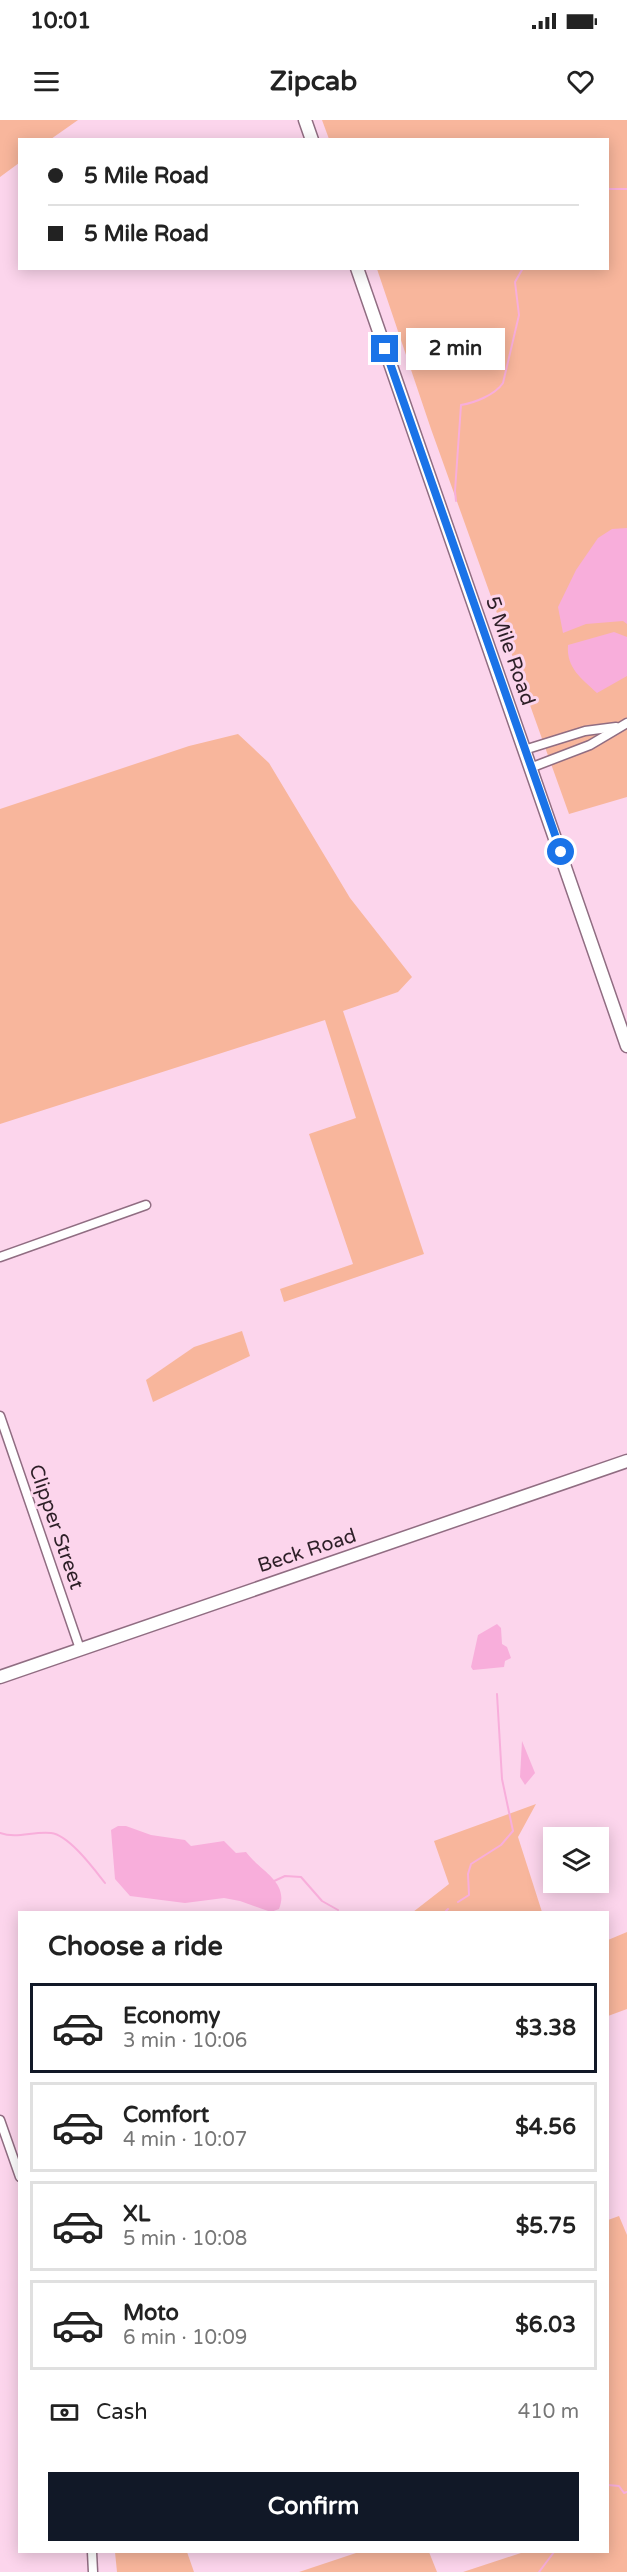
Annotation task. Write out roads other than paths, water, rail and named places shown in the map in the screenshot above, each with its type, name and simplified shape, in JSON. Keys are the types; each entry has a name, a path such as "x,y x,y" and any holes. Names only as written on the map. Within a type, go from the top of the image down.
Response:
{"street":[{"path":"305,120 311,138"},
{"name":"5 Mile Road","path":"358,270 627,1046"},
{"path":"524,750 585,731 623,724"},
{"path":"530,768 590,745 623,724"},
{"path":"0,1257 146,1205"},
{"name":"Clipper Street","path":"0,1416 80,1649"},
{"name":"Beck Road","path":"0,1677 627,1461"},
{"path":"0,2120 18,2171"},
{"path":"92,2553 93,2572"}],"waterway":[{"path":"609,189 627,189"},
{"path":"456,501 461,405 484,398 503,383 519,315 515,282 522,270"},
{"path":"458,1902 469,1895 468,1874 471,1864 501,1845 513,1831 502,1779 497,1694"},
{"path":"0,1833 58,1835 81,1854 105,1883"},
{"path":"272,1882 285,1876 301,1877 322,1901 338,1910"},
{"path":"609,2485 619,2486 624,2493 627,2492"},
{"path":"539,2572 553,2553"}]}
